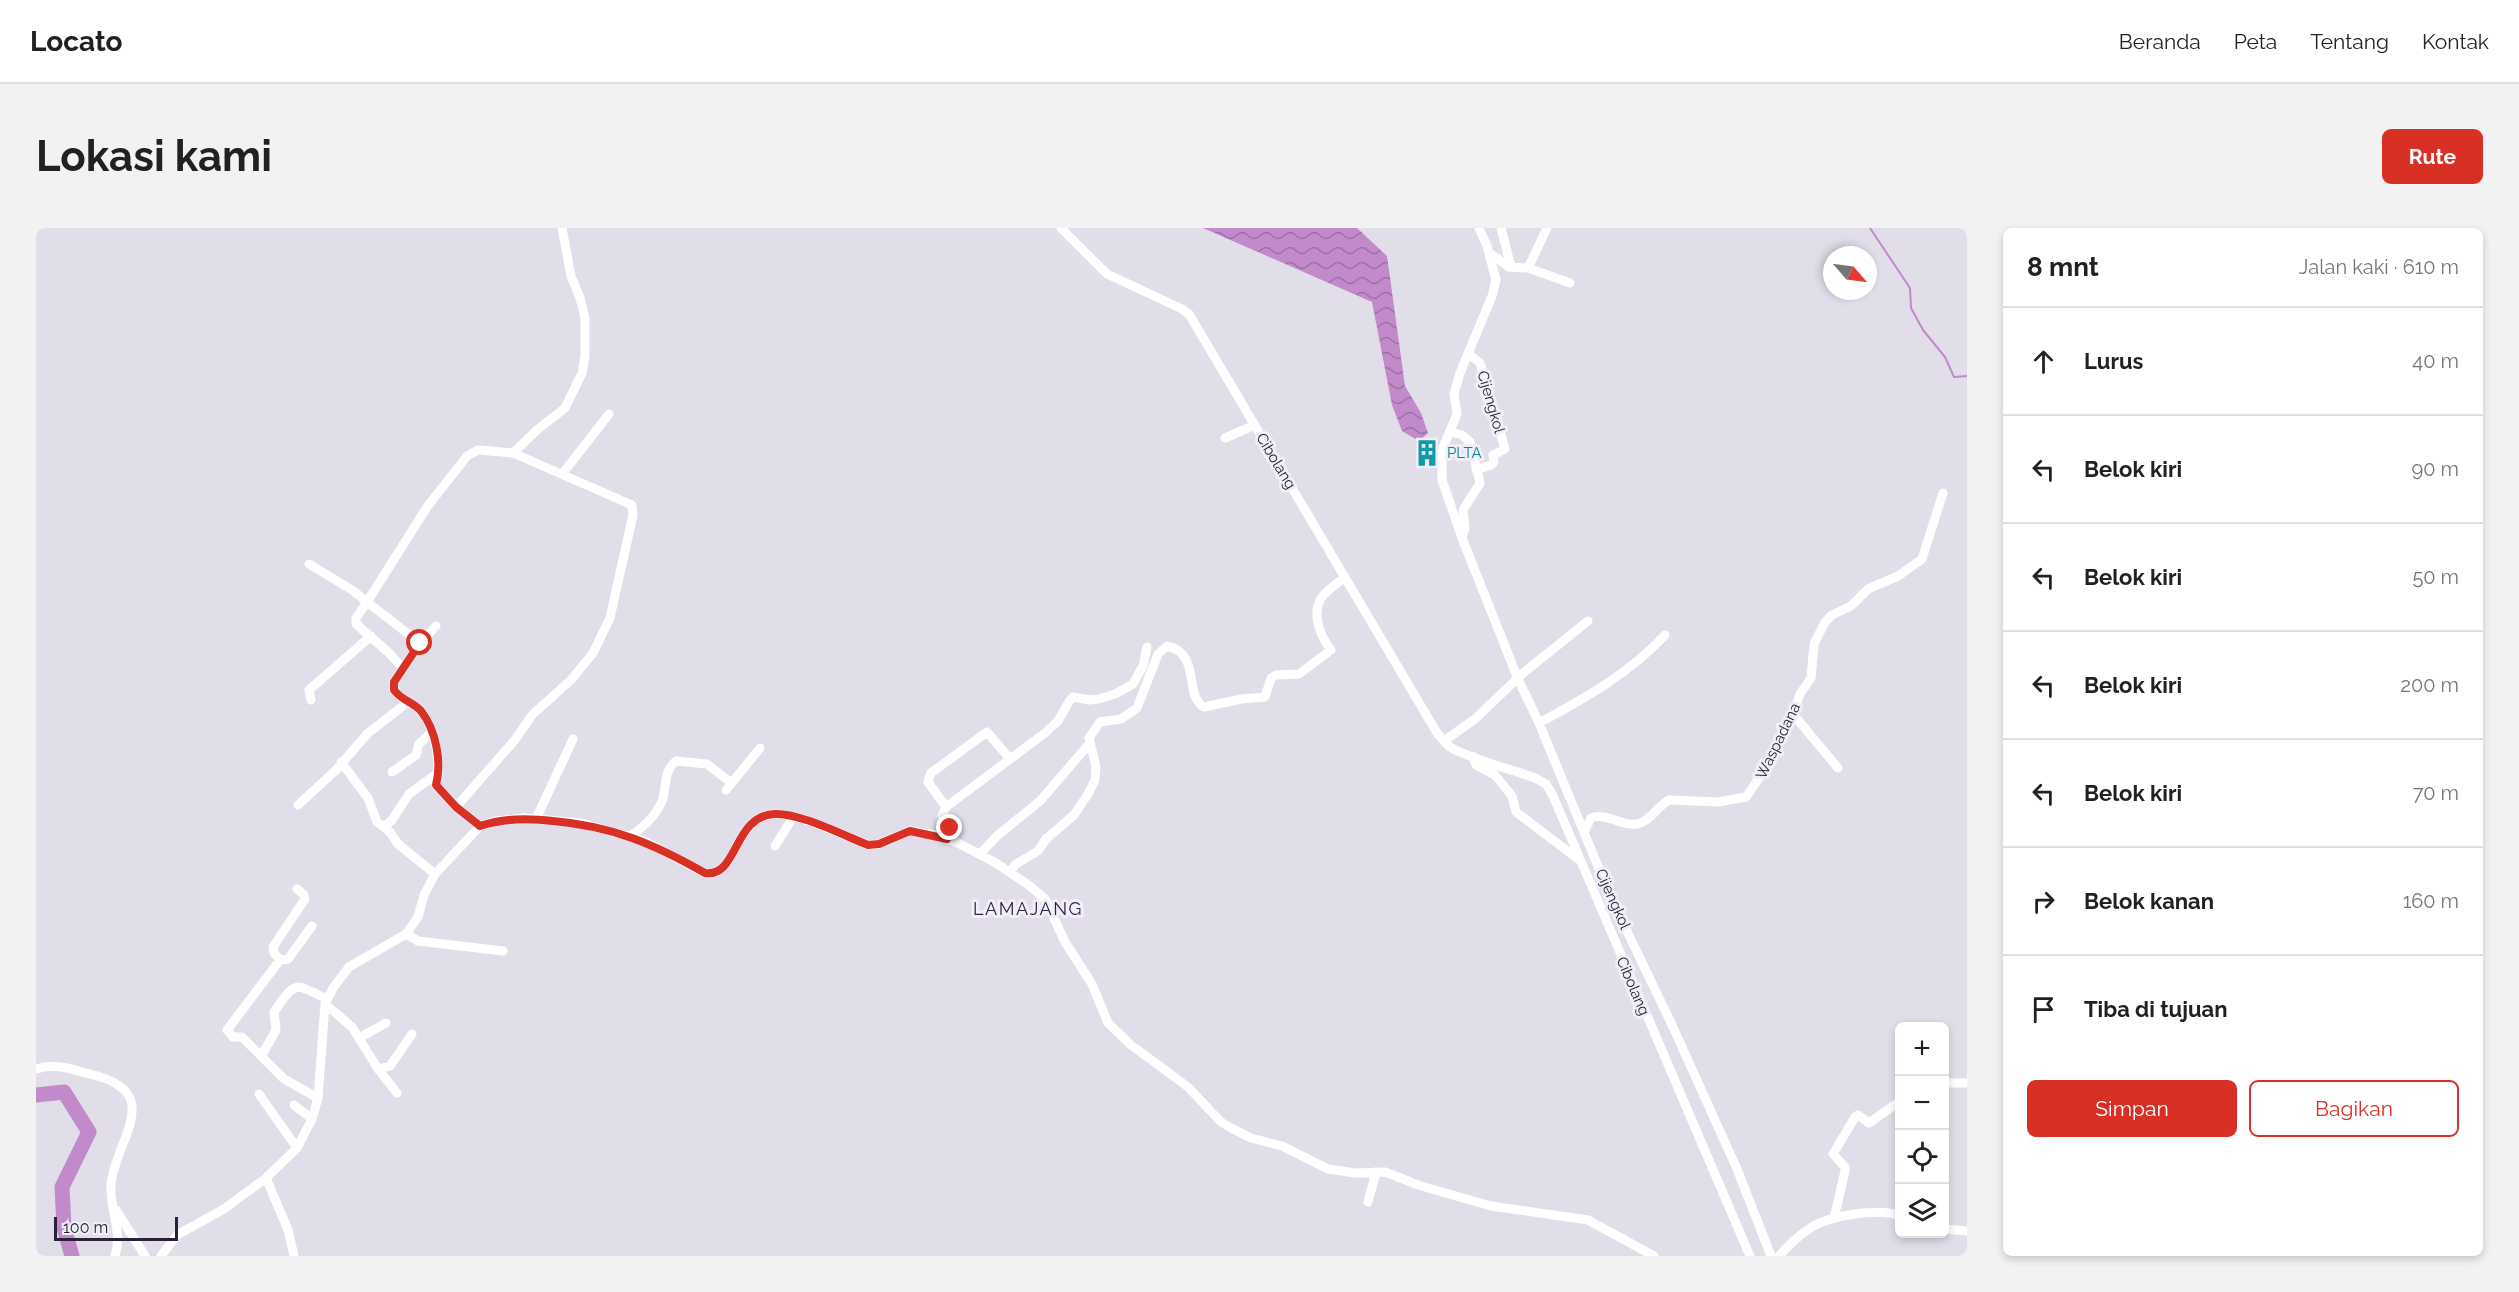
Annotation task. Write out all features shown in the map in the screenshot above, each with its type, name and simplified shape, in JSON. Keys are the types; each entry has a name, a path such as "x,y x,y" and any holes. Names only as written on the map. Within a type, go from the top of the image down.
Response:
{"street":[{"path":"513,453 565,408 582,373 585,356 585,318 571,276 562,228"},
{"name":"Cibolang","path":"1061,228 1107,273 1189,314 1437,733 1450,747 1535,778 1545,784 1750,1256"},
{"name":"Cijengkol","path":"1479,228 1489,252 1496,280 1454,394 1457,414 1442,450 1442,480 1462,538 1518,678 1539,723 1611,898 1673,1027 1737,1169 1771,1256"},
{"path":"1501,228 1511,267"},
{"path":"1528,268 1547,228"},
{"path":"1489,252 1502,264 1528,268 1570,283"},
{"name":"Cijengkol","path":"1470,355 1480,363 1505,449 1493,455 1494,462 1491,465 1476,470"},
{"path":"563,473 609,414"},
{"path":"1225,438 1255,425"},
{"name":"Cijengkol","path":"1451,432 1462,435 1470,442 1480,483 1463,510 1465,528 1462,538"},
{"path":"402,668 355,622 426,507 467,456 486,449 513,453 632,505 633,515 610,618 592,653 578,671 533,714 514,741 456,807"},
{"name":"Waspadana","path":"1584,832 1591,818 1598,816 1625,823 1640,823 1669,800 1718,802 1746,797 1770,762 1800,694 1812,673 1814,644 1825,622 1832,615 1851,606 1868,589 1898,576 1922,559 1932,521 1943,493"},
{"path":"309,564 352,590 420,643"},
{"path":"1010,872 1016,864 1038,851 1046,839 1074,815 1095,780 1096,767 1089,738 1100,722 1121,719 1137,708 1158,654 1167,646 1180,650 1186,658 1197,702 1204,706 1265,696 1271,678 1276,675 1296,676 1311,668 1331,650 1319,630 1321,599 1345,577"},
{"path":"1444,741 1475,719 1518,678 1588,621"},
{"path":"436,626 402,668 393,686 396,693 420,711 432,732 435,739 438,773 436,785 456,807 480,826"},
{"path":"1539,723 1612,682 1665,635"},
{"path":"311,700 309,690 371,636"},
{"path":"947,839 950,828 942,816 946,807 1058,721 1073,698 1099,699 1134,684 1143,666 1147,647"},
{"path":"297,805 336,770 367,734 408,702"},
{"path":"1793,714 1838,768"},
{"path":"392,772 416,755 419,744 432,732"},
{"path":"946,807 928,782 931,773 987,732 1010,759"},
{"path":"536,819 573,739"},
{"path":"980,854 997,836 1040,801 1090,743"},
{"path":"630,836 649,822 658,809 668,772 676,761 707,764 728,786 760,748"},
{"path":"1473,756 1476,765 1495,775 1512,796 1516,812 1580,861"},
{"path":"341,762 360,784 377,822 398,844 435,874"},
{"path":"384,827 392,820 410,794 438,773"},
{"path":"161,1256 177,1235 224,1209 266,1179 297,1148 312,1119 318,1098 326,1001 343,971 406,934 418,917 423,895 435,874 480,826 496,820 536,819 581,823 630,836 705,873 712,874 725,868 740,837 753,822 774,814 797,818 868,845 879,844 910,831 947,839 980,854 1010,872 1045,899 1065,942 1092,984 1108,1023 1131,1045 1188,1087 1221,1122 1251,1138 1282,1146 1328,1169 1355,1173 1384,1172 1421,1186 1508,1209 1588,1220 1654,1256"},
{"path":"775,846 797,818"},
{"path":"280,960 274,953 273,947 305,899 297,889"},
{"path":"312,926 288,958 280,960 227,1030 233,1037 242,1037 284,1079 318,1098"},
{"path":"406,934 418,941 503,951"},
{"path":"262,1055 276,1030 274,1012 294,987 299,986 326,1001 352,1027 397,1093"},
{"path":"359,1038 386,1023"},
{"path":"378,1068 390,1066 412,1034"},
{"path":"36,1069 55,1065 68,1067 99,1076 123,1087 127,1094 132,1111 132,1121 113,1177 111,1192 119,1238 115,1256"},
{"path":"1949,1083 1967,1083"},
{"path":"259,1094 297,1148"},
{"path":"1833,1218 1845,1171 1845,1167 1833,1154 1836,1145 1855,1117 1858,1115 1869,1123 1895,1104"},
{"path":"294,1105 312,1119"},
{"path":"1368,1202 1376,1172"},
{"path":"266,1179 288,1230 294,1256"},
{"path":"114,1206 145,1256"},
{"path":"1779,1256 1806,1230 1820,1221 1877,1211 1895,1215"},
{"path":"1949,1229 1967,1231"}],"water":[{"path":"1203,228 1357,228 1387,256 1405,386 1421,413 1428,433 1419,441 1402,431 1392,405 1372,302"}],"waterway":[{"path":"1870,228 1910,288 1911,308 1923,330 1945,357 1954,377 1967,376"},
{"path":"36,1095 64,1092 89,1132 62,1187 64,1228 72,1256"}],"place":[{"name":"PLTA","path":"1427,453"}],"district":[{"name":"LAMAJANG","path":"1028,908"}],"route":[{"path":"420,643 394,682 394,690 420,711 435,739 438,777 436,785 456,807 480,826 496,820 524,818 581,823 642,840 705,873 712,874 725,868 740,837 753,822 774,814 801,819 868,845 879,844 910,831 947,839 950,828"}]}
